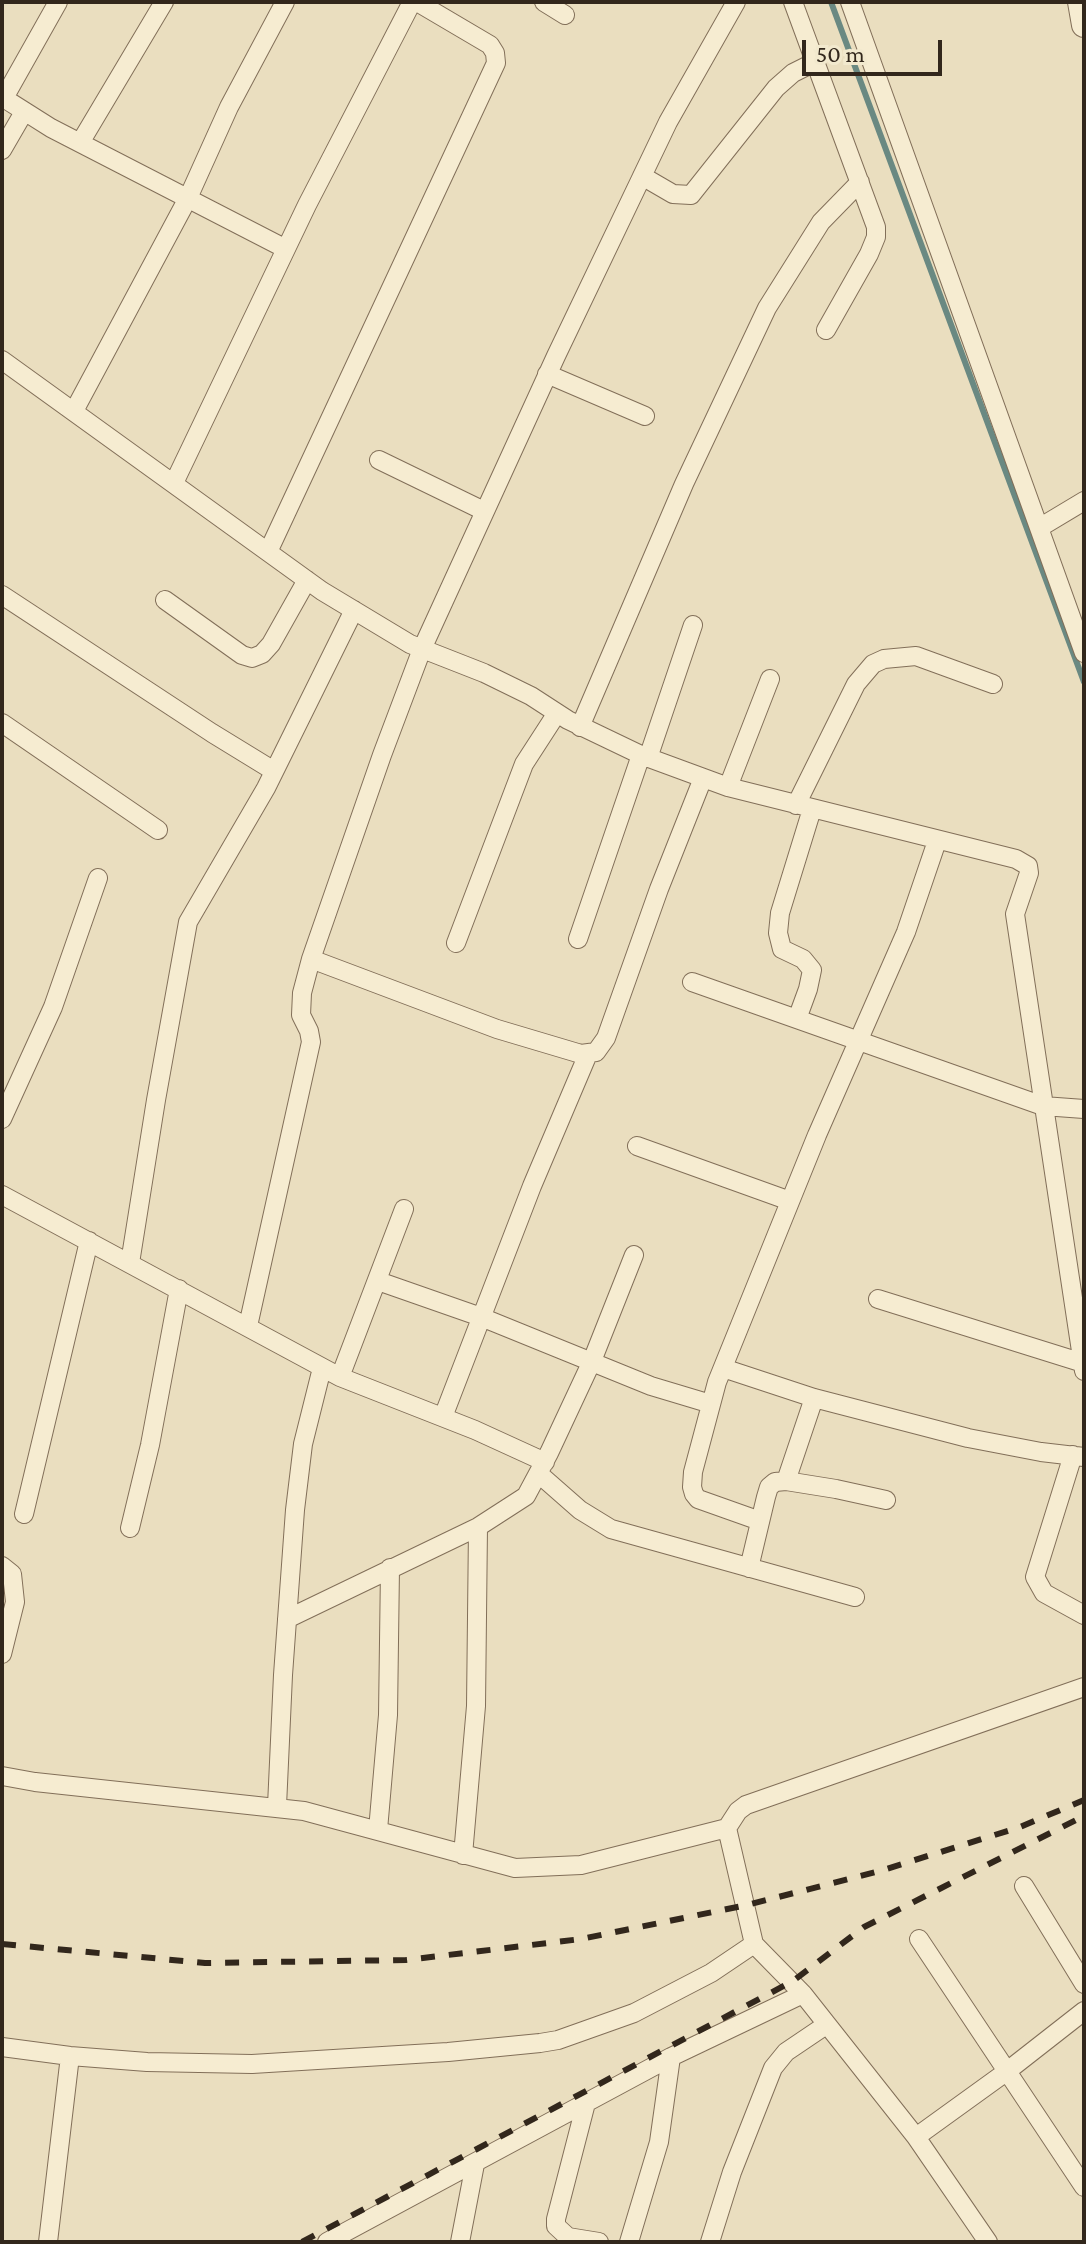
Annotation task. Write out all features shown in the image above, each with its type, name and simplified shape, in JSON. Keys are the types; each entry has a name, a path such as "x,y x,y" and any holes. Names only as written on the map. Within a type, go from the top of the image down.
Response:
{"street":[{"path":"58,2 3,98 80,143 286,249"},
{"path":"80,143 164,2"},
{"path":"74,411 188,198 229,107 285,2"},
{"path":"174,483 286,249 414,2 490,45 496,63 268,552"},
{"path":"544,2 565,15"},
{"path":"248,1326 311,1042 300,1009 311,959 377,769 422,649 547,374 668,122 736,2"},
{"path":"793,2 876,227 876,237 869,254 826,330"},
{"path":"850,2 1084,653"},
{"path":"1080,2 1084,25"},
{"path":"642,176 673,194 691,195 776,88 793,73 815,62"},
{"path":"2,150 24,112"},
{"path":"580,727 684,484 767,308 821,222 860,182"},
{"path":"2,360 307,580 354,610 422,649 508,684 580,727 644,757 728,787 1016,859 1028,866 1029,873 1015,914 1083,1367 878,1299"},
{"path":"547,374 645,416"},
{"path":"379,460 484,511"},
{"path":"1039,528 1084,501"},
{"path":"165,600 242,655 252,658 262,654 271,644 307,580"},
{"path":"2,595 274,771"},
{"path":"130,1263 188,922 224,864 274,771 354,610"},
{"path":"578,939 693,625"},
{"path":"797,1019 812,970 803,959 782,949 778,933 780,913 804,807 848,698 864,672 884,659 916,656 993,684"},
{"path":"728,787 770,679"},
{"path":"456,943 515,783 557,713"},
{"path":"2,723 158,830"},
{"path":"311,959 497,1029 588,1054 602,1046 606,1038 659,889 703,778"},
{"path":"760,1521 698,1499 694,1494 693,1472 723,1368 790,1201 906,932 937,841"},
{"path":"2,1119 70,963 98,878"},
{"path":"692,982 1043,1106 1084,1109"},
{"path":"443,1417 532,1186 588,1054"},
{"path":"637,1146 790,1201"},
{"path":"2,1195 340,1377 505,1442 542,1468 580,1510 611,1529 855,1597"},
{"path":"340,1377 404,1209"},
{"path":"24,1514 89,1241"},
{"path":"287,1619 478,1527 526,1496 592,1361 634,1255"},
{"path":"378,1281 481,1317 651,1386 711,1404"},
{"path":"130,1528 150,1445 179,1289"},
{"path":"277,1806 287,1619 303,1444 322,1368"},
{"path":"723,1368 814,1398 968,1438 1078,1456 1035,1577 1044,1593 1084,1615"},
{"path":"786,1481 814,1398"},
{"path":"749,1568 769,1487 775,1482 786,1481 886,1500"},
{"path":"463,1855 476,1706 478,1527"},
{"path":"2,1566 12,1574 15,1602 2,1654"},
{"path":"378,1830 388,1715 390,1568"},
{"path":"2,1776 277,1806 515,1868 558,1868 727,1828 746,1805 1084,1687"},
{"path":"727,1828 754,1944 803,1994 916,2137 988,2242"},
{"path":"1024,1886 1084,1984"},
{"path":"919,1939 1084,2187"},
{"path":"2,2047 147,2062 252,2064 448,2052 558,2040 634,2013 711,1973 754,1944"},
{"path":"327,2242 671,2057 803,1994"},
{"path":"916,2137 1084,2011"},
{"path":"710,2242 732,2172 773,2068 786,2052 826,2025"},
{"path":"48,2242 70,2056"},
{"path":"629,2242 659,2142 671,2057"},
{"path":"586,2103 556,2226 568,2237 599,2242"},
{"path":"460,2242 475,2164"}],"waterway":[{"path":"831,2 1084,682"}],"railway":[{"path":"2,1944 205,1963 406,1960 581,1939 747,1905 880,1871 1020,1827 1084,1800"},
{"path":"302,2242 793,1981 864,1927 1084,1816"}]}
